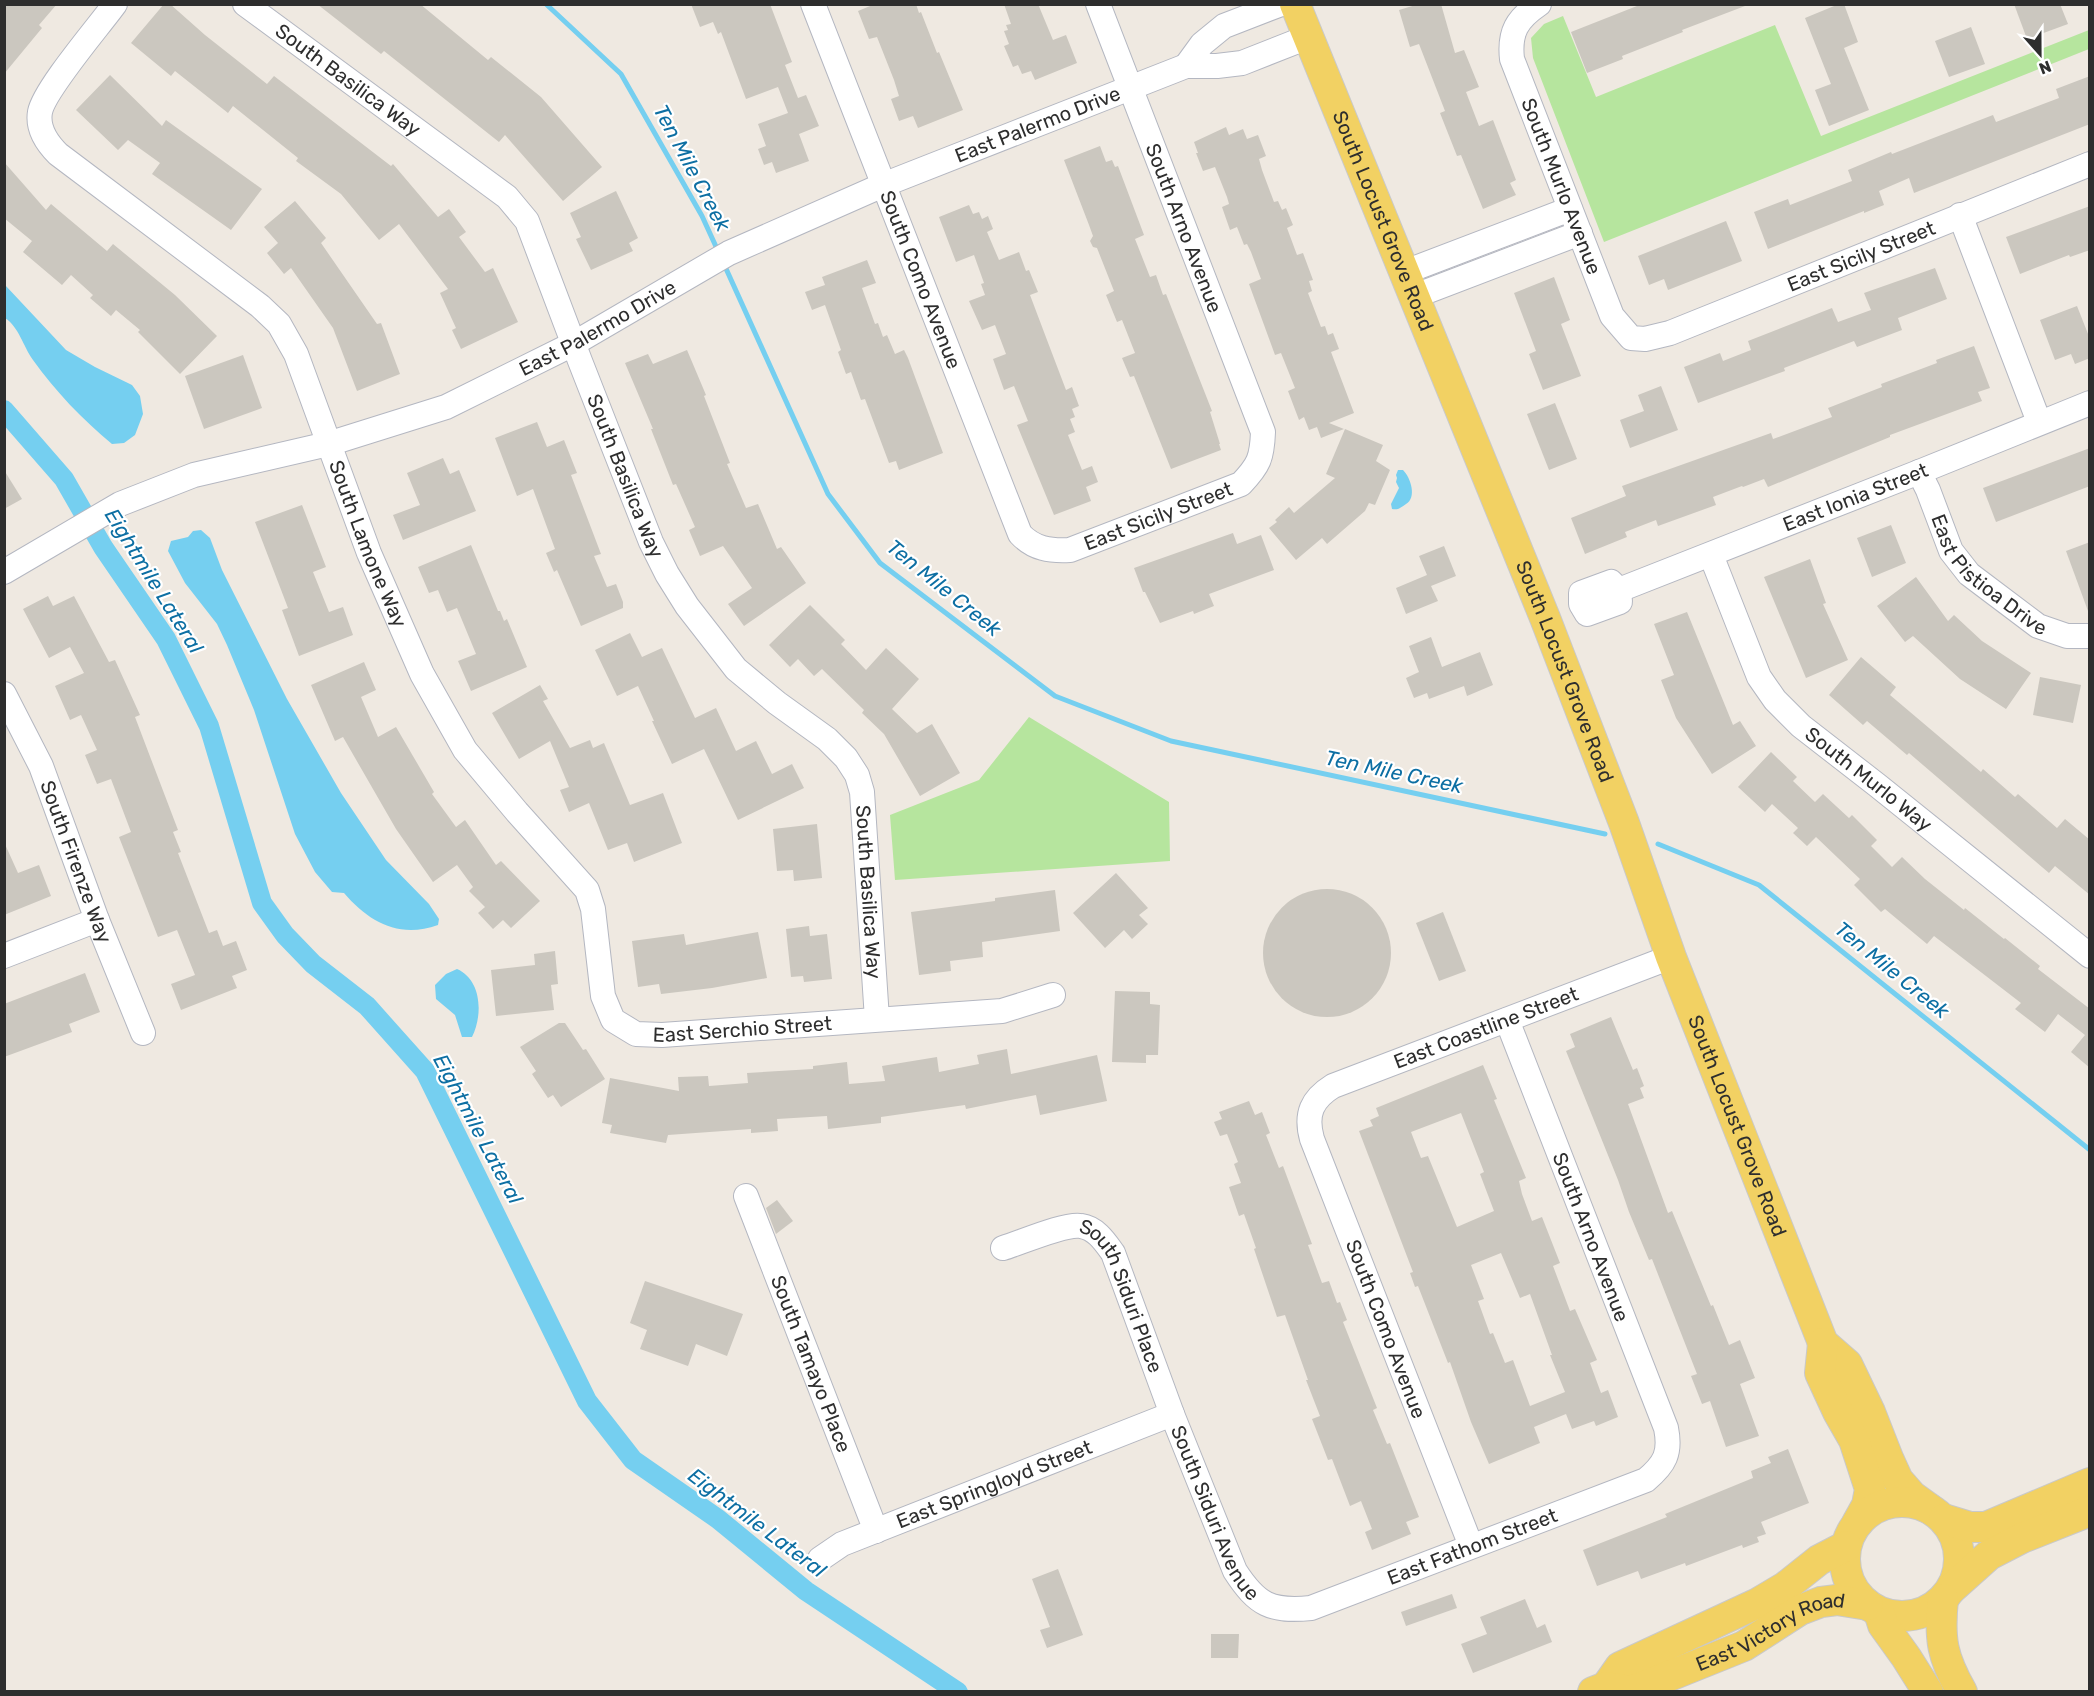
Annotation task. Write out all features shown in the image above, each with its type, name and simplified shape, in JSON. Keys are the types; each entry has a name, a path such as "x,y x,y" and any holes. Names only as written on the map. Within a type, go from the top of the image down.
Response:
{"main road":[{"name":"South Locust Grove Road","path":"1295,4 1545,618 1624,823 1671,957 1823,1343 1820,1373 1854,1440 1870,1489 1867,1505 1852,1535"},
{"name":"South Locust Grove Road","path":"1823,1343 1847,1364 1898,1480 1912,1496 1937,1514"},
{"path":"1928,1692 1873,1608 1858,1595 1850,1584 1846,1571 1852,1535 1881,1506 1898,1502 1915,1503 1970,1527 1986,1527 2090,1483"},
{"path":"1873,1608 1892,1615 1920,1614 1932,1608 1989,1556 2022,1538 2090,1511"},
{"path":"1937,1514 1954,1533 1959,1550 1957,1576 1947,1594 1941,1614 1944,1653 1962,1692"},
{"name":"East Victory Road","path":"1600,1689 1620,1667 1758,1603 1785,1587 1852,1535"},
{"name":"East Victory Road","path":"1600,1689 1632,1691 1744,1646 1800,1610 1821,1602 1837,1600 1873,1608"}],"street":[{"name":"South Lamone Way","path":"115,4 48,93 40,112 41,129 48,143 58,154 260,306 279,324 296,354 369,553 422,674 465,750 587,890 593,909 603,996 613,1020"},
{"name":"South Basilica Way","path":"245,4 440,147 517,207 527,221 651,542 667,574 687,606 736,669 777,703 827,739 846,758 857,775 862,792 877,1019"},
{"name":"South Como Avenue","path":"813,4 1020,534 1027,542 1038,548"},
{"name":"South Arno Avenue","path":"1098,4 1263,432 1262,452"},
{"name":"East Palermo Drive","path":"1186,66 1202,44 1224,26 1281,4"},
{"name":"South Murlo Avenue","path":"1539,4 1525,14 1514,29 1510,45 1512,59 1612,316 1631,338"},
{"name":"East Palermo Drive","path":"4,572 120,504 194,476 328,444 446,407 573,344 720,258 883,185 1186,66 1242,63 1308,37"},
{"name":"East Sicily Street","path":"1631,338 1645,339 1670,333 2090,164"},
{"path":"1410,284 1570,208"},
{"path":"1960,215 2040,423"},
{"path":"1410,284 1580,233"},
{"name":"East Ionia Street","path":"1545,618 1581,604 1587,614 1620,602 1618,590 2090,403"},
{"name":"East Sicily Street","path":"1038,548 1053,551 1070,550 1241,484 1257,467 1262,452"},
{"name":"East Pistioa Drive","path":"1919,472 1951,551 1969,574 2038,626 2067,636 2090,636"},
{"name":"South Murlo Way","path":"1711,555 1759,677 1775,700 1801,726 2090,956"},
{"name":"South Firenze Way","path":"4,694 41,766 97,920 143,1033"},
{"path":"4,956 97,920"},
{"name":"East Coastline Street","path":"1310,1111 1320,1094 1333,1086 1671,957"},
{"name":"East Serchio Street","path":"613,1020 636,1035 662,1035 1002,1011 1053,995"},
{"name":"South Arno Avenue","path":"1507,1020 1666,1428 1667,1455"},
{"name":"South Como Avenue","path":"1310,1111 1309,1128 1312,1139 1471,1546"},
{"name":"South Tamayo Place","path":"747,1196 876,1531"},
{"name":"South Siduri Place","path":"1004,1248 1066,1227 1081,1226 1104,1240 1113,1253 1172,1414"},
{"name":"East Springloyd Street","path":"820,1559 842,1544 1172,1414"},
{"name":"South Siduri Avenue","path":"1172,1414 1235,1571 1248,1591 1266,1605"},
{"name":"East Fathom Street","path":"1266,1605 1290,1610 1311,1608 1646,1480 1659,1469 1667,1455"}],"green space":[{"path":"1563,16 1596,97 1775,25 1821,136 2089,30 2089,49 1604,242 1533,58 1531,38 1544,24"},
{"path":"1029,717 1169,802 1170,861 895,880 890,815 979,780"}],"water":[{"path":"5,285 66,350 132,385 140,396 143,414 135,435 124,443 112,444 60,394 33,360 14,326 5,318"},
{"path":"1398,470 1403,470 1408,478 1412,493 1409,501 1401,508 1392,509 1391,504 1399,488 1396,482"},
{"path":"201,530 210,538 222,570 287,699 341,793 386,860 429,904 439,919 438,925 410,930 398,929 374,920 344,893 332,892 315,872 295,834 254,710 227,645 217,624 185,583 168,551 171,541 188,537 193,531"},
{"path":"457,969 471,981 478,999 478,1019 472,1037 462,1037 455,1015 436,999 435,985 446,974"}],"building":[{"path":"4,4 57,4 39,25 42,28 4,74"},
{"path":"164,4 170,4 267,84 274,76 391,166 393,164 438,217 449,209 466,232 459,237 485,272 493,268 518,322 461,349 452,330 456,328 440,293 448,289 399,224 379,240 341,194 296,161 298,158 233,106 228,113 175,71 171,76 131,43"},
{"path":"317,4 420,4 488,60 491,57 541,97 602,167 563,201 505,135 499,142 384,51 381,54"},
{"path":"691,4 770,4 792,62 785,65 798,98 806,95 819,126 799,134 809,161 776,173 772,162 764,165 758,149 766,146 758,124 788,113 778,87 746,99 721,32 718,34 713,22 700,27"},
{"path":"875,4 916,4 963,110 918,128 913,116 899,121 891,99 899,96 894,80 877,37 869,39 858,11"},
{"path":"1004,4 1038,4 1053,40 1066,35 1077,63 1035,80 1031,71 1022,74 1018,65 1013,67 1004,46 1009,44 1004,31 1008,30 1006,25 1011,24"},
{"path":"1419,4 1441,4 1455,53 1464,50 1479,87 1466,92 1479,126 1493,120 1516,180 1510,183 1516,195 1483,209 1461,155 1457,156 1440,113 1445,111 1419,44 1410,47 1399,10"},
{"path":"1642,4 1745,4 1745,6 1682,30 1683,32 1622,56 1623,59 1587,73 1571,32"},
{"path":"1844,4 1858,42 1844,48 1869,110 1829,126 1815,90 1831,84 1805,18"},
{"path":"2014,4 2060,4 2068,24 2027,39"},
{"path":"1971,27 1985,64 1949,77 1935,41"},
{"path":"110,75 162,126 166,120 262,189 231,230 152,174 160,163 128,140 118,150 76,110"},
{"path":"2090,76 2090,124 1914,193 1909,178 1879,191 1884,205 1768,249 1754,212 1788,199 1790,205 1852,181 1848,170 1891,152 1892,154 1993,115 1996,122 2059,98 2056,89"},
{"path":"1226,127 1229,135 1243,129 1247,139 1258,135 1266,156 1259,159 1274,202 1278,201 1282,210 1286,208 1293,225 1287,228 1297,255 1303,253 1313,280 1309,281 1312,291 1308,293 1321,327 1325,326 1328,335 1333,333 1339,349 1331,352 1354,413 1329,423 1344,429 1321,438 1317,427 1309,430 1304,417 1299,420 1288,391 1295,388 1281,353 1275,355 1249,284 1261,279 1251,252 1247,244 1244,245 1237,227 1230,230 1222,207 1229,204 1215,167 1203,171 1196,153 1198,153 1194,142"},
{"path":"1100,146 1106,162 1112,160 1115,167 1118,166 1144,235 1135,239 1150,277 1156,275 1163,295 1166,294 1212,411 1210,412 1220,444 1221,450 1171,469 1134,376 1130,377 1122,358 1135,353 1122,320 1117,322 1106,295 1114,291 1097,248 1093,247 1090,241 1093,236 1064,160"},
{"path":"4,162 46,210 51,204 107,251 113,244 175,295 217,336 180,374 138,332 140,330 116,310 111,316 90,298 93,295 71,275 62,285 23,252 32,241 4,218"},
{"path":"616,191 638,238 629,243 633,251 591,270 576,239 581,237 570,213"},
{"path":"295,201 326,238 321,243 377,324 381,323 400,374 357,391 333,328 291,268 284,274 267,253 278,243 264,227"},
{"path":"969,205 973,214 979,212 982,219 988,216 993,229 987,232 999,260 1019,252 1026,271 1029,270 1038,292 1030,295 1066,390 1072,387 1079,406 1072,409 1075,417 1070,419 1075,432 1068,435 1082,470 1092,466 1098,482 1086,487 1091,501 1054,515 1017,425 1028,421 1014,386 1004,390 993,359 1006,354 995,325 982,330 969,301 985,295 981,284 984,283 974,255 956,262 939,217"},
{"path":"2090,206 2090,250 2070,257 2069,255 2020,274 2006,237"},
{"path":"1726,221 1742,261 1668,290 1664,279 1649,285 1638,256"},
{"path":"867,260 876,283 862,288 875,324 878,323 883,337 887,335 895,354 904,350 943,453 899,470 896,461 889,463 865,399 861,400 851,372 846,374 838,352 841,350 825,305 812,310 805,292 825,285 822,277"},
{"path":"1935,268 1947,299 1898,318 1902,330 1857,347 1854,341 1784,368 1785,371 1698,403 1684,367 1720,353 1723,361 1751,350 1748,341 1832,308 1838,322 1871,310 1864,293"},
{"path":"1554,277 1570,320 1561,324 1581,376 1543,390 1529,354 1536,351 1514,293"},
{"path":"2077,306 2090,339 2090,358 2075,364 2071,354 2055,360 2040,320"},
{"path":"1974,346 1990,388 1978,392 1982,401 1890,435 1890,437 1768,487 1764,479 1713,497 1716,505 1658,526 1656,520 1625,532 1627,537 1585,554 1571,518 1626,496 1622,486 1771,433 1773,439 1832,417 1828,408 1882,387 1881,384 1937,363 1936,360"},
{"path":"687,350 730,463 727,464 746,508 758,504 777,549 781,547 806,583 744,626 728,604 752,588 723,546 700,556 689,530 695,527 676,484 673,485 651,429 653,429 625,363 648,354 653,364"},
{"path":"243,355 262,408 204,429 185,376"},
{"path":"1661,386 1678,430 1630,448 1620,420 1644,411 1638,395"},
{"path":"1555,403 1577,459 1549,470 1527,414"},
{"path":"537,422 547,447 564,440 577,473 571,475 601,554 594,556 607,587 616,584 623,602 623,608 581,626 557,570 554,572 546,553 555,549 533,489 517,496 495,438"},
{"path":"1345,429 1383,445 1376,461 1390,470 1375,505 1369,503 1365,511 1327,544 1322,538 1296,560 1269,528 1289,507 1294,513 1335,478 1326,474"},
{"path":"2090,448 2090,486 1996,522 1983,488"},
{"path":"443,458 450,474 459,470 476,511 403,540 393,515 420,505 407,473"},
{"path":"4,470 22,499 4,509"},
{"path":"302,505 326,567 313,572 329,612 343,607 353,635 299,656 282,610 288,608 255,522"},
{"path":"1891,525 1906,563 1872,577 1857,538"},
{"path":"1233,533 1237,544 1261,535 1274,570 1209,594 1214,606 1160,623 1143,592 1134,568"},
{"path":"2090,542 2090,611 2088,611 2066,551"},
{"path":"471,545 498,611 504,621 507,619 527,667 471,691 458,661 476,654 457,608 447,612 438,590 429,593 418,567"},
{"path":"1444,546 1456,576 1431,586 1438,601 1406,614 1396,588 1427,575 1419,556"},
{"path":"1810,559 1826,603 1823,604 1848,660 1806,678 1764,577"},
{"path":"1916,577 1948,621 1954,615 1982,641 2031,673 2006,709 1960,679 1913,636 1905,642 1877,606"},
{"path":"48,596 53,606 74,596 109,662 115,660 140,715 135,717 178,830 173,832 181,852 178,853 209,933 217,930 223,946 236,941 247,970 232,976 237,988 181,1010 171,984 195,975 177,930 158,937 119,837 131,832 111,779 97,784 85,755 97,750 81,715 70,720 55,686 84,673 70,647 49,658 23,609"},
{"path":"810,605 845,640 841,644 866,670 886,648 919,679 892,709 917,733 932,724 960,773 920,796 884,734 862,713 864,710 822,669 814,676 798,659 790,667 769,645"},
{"path":"1687,612 1733,725 1740,721 1756,746 1712,774 1676,718 1661,680 1674,675 1654,624"},
{"path":"630,633 642,657 662,648 695,718 716,708 736,751 756,741 772,774 792,764 804,788 738,820 704,749 672,764 638,686 617,696 595,650"},
{"path":"1431,637 1442,667 1480,652 1493,685 1467,696 1464,686 1429,699 1427,693 1414,698 1406,678 1419,672 1409,646"},
{"path":"1861,657 1896,687 1890,695 1981,772 1983,769 2015,797 2018,794 2057,828 2065,819 2090,840 2090,895 2055,866 2049,873 1909,753 1907,755 1867,721 1863,725 1829,695"},
{"path":"364,662 376,690 361,697 378,737 396,727 434,792 432,794 456,827 465,820 496,865 501,861 540,901 511,928 503,920 493,929 478,913 485,907 469,891 473,887 457,865 433,882 396,829 343,737 335,741 311,685"},
{"path":"2040,677 2081,685 2073,723 2033,715"},
{"path":"540,685 548,699 543,701 570,748 590,740 593,748 604,743 630,805 663,793 682,843 634,862 627,843 608,850 589,803 569,812 560,790 569,787 550,741 519,759 492,713"},
{"path":"1771,752 1797,777 1793,781 1815,802 1823,794 1849,818 1852,815 1877,840 1871,846 1892,867 1902,857 1925,879 1964,910 1965,908 2005,938 2040,966 2038,969 2090,1009 2090,1068 2071,1052 2085,1035 2058,1014 2045,1032 2015,1009 2021,1003 1934,936 1927,944 1885,909 1881,912 1854,885 1860,879 1816,837 1807,846 1793,833 1798,828 1772,804 1765,812 1738,787"},
{"path":"817,824 822,878 794,881 793,870 777,871 773,829"},
{"path":"4,842 18,873 39,865 51,896 4,915"},
{"path":"1116,873 1148,908 1139,915 1148,924 1132,939 1124,930 1105,948 1073,913"},
{"path":"1327,889 1351,894 1372,908 1386,929 1391,953 1386,977 1372,998 1351,1012 1327,1017 1303,1012 1282,998 1268,977 1263,953 1268,929 1282,908 1303,894"},
{"path":"1055,890 1060,931 982,942 983,957 950,961 951,971 919,975 911,912 995,901 995,898"},
{"path":"1443,912 1466,971 1439,981 1416,923"},
{"path":"809,926 810,936 827,934 832,979 804,982 803,976 791,977 786,929"},
{"path":"758,932 767,978 661,994 659,984 638,987 632,941 684,934 686,945"},
{"path":"555,951 558,984 551,985 554,1010 496,1016 491,970 535,965 534,954"},
{"path":"85,973 100,1012 69,1024 72,1032 4,1057 4,1004"},
{"path":"1115,991 1150,992 1150,1004 1160,1005 1158,1055 1146,1055 1146,1063 1112,1062"},
{"path":"1611,1017 1633,1070 1637,1068 1644,1086 1640,1088 1644,1098 1628,1104 1668,1213 1672,1211 1729,1345 1740,1340 1755,1378 1740,1384 1759,1436 1726,1447 1710,1401 1702,1404 1691,1376 1697,1374 1652,1259 1649,1260 1629,1212 1566,1051 1575,1047 1570,1034"},
{"path":"559,1023 565,1023 583,1050 586,1049 605,1079 561,1107 553,1095 548,1098 532,1074 536,1071 520,1047"},
{"path":"1007,1049 1011,1074 1097,1055 1107,1101 1040,1115 1036,1095 966,1109 965,1105 881,1117 881,1123 828,1129 827,1116 777,1119 778,1131 751,1133 751,1129 668,1135 666,1143 610,1133 612,1125 602,1123 610,1078 679,1091 678,1077 708,1076 709,1086 748,1083 747,1073 813,1069 813,1066 847,1062 849,1084 885,1081 882,1066 937,1057 939,1072 979,1064 977,1055"},
{"path":"1483,1065 1497,1099 1494,1100 1526,1178 1519,1181 1532,1221 1542,1217 1560,1263 1553,1266 1570,1311 1575,1309 1597,1360 1590,1363 1601,1393 1608,1390 1618,1417 1596,1426 1594,1421 1572,1429 1566,1414 1534,1427 1540,1443 1489,1464 1471,1422 1450,1362 1448,1363 1418,1286 1415,1287 1410,1273 1413,1272 1359,1131 1373,1126 1370,1120 1379,1116 1376,1108","holes":["1461,1113 1484,1172 1480,1174 1494,1211 1457,1227 1428,1156 1421,1158 1411,1132","1501,1253 1520,1298 1530,1294 1565,1392 1530,1406 1513,1360 1505,1363 1493,1333 1490,1334 1478,1301 1484,1299 1471,1265"]},
{"path":"1249,1101 1255,1115 1262,1112 1270,1133 1266,1135 1279,1168 1283,1166 1312,1244 1308,1245 1322,1283 1329,1281 1337,1303 1340,1302 1347,1320 1343,1322 1377,1408 1373,1410 1387,1444 1390,1443 1419,1517 1406,1522 1411,1534 1372,1550 1365,1532 1372,1529 1361,1501 1350,1506 1332,1459 1328,1460 1312,1419 1320,1416 1285,1315 1277,1317 1244,1214 1239,1216 1229,1187 1241,1183 1234,1164 1238,1162 1227,1134 1220,1136 1214,1122 1222,1119 1219,1112"},
{"path":"777,1200 793,1221 776,1234 766,1208"},
{"path":"645,1281 743,1314 727,1356 696,1344 688,1366 640,1349 647,1330 630,1323"},
{"path":"1788,1449 1809,1503 1761,1522 1766,1534 1757,1537 1759,1542 1743,1548 1742,1545 1686,1566 1685,1563 1641,1579 1638,1571 1597,1586 1583,1550 1667,1517 1665,1514 1753,1478 1751,1471 1771,1463 1768,1457"},
{"path":"1058,1569 1083,1635 1047,1648 1040,1630 1050,1627 1032,1579"},
{"path":"1452,1594 1457,1608 1406,1626 1401,1612"},
{"path":"1525,1599 1537,1628 1545,1624 1552,1642 1473,1673 1461,1644 1487,1634 1480,1617"},
{"path":"1211,1634 1239,1634 1238,1658 1211,1658"}],"waterway":[{"name":"Ten Mile Creek","path":"546,4 621,74 702,216 718,251"},
{"name":"Ten Mile Creek","path":"723,262 828,494 880,563 1055,696 1171,741 1605,834"},
{"name":"Eightmile Lateral","path":"4,410 64,479 103,547 166,639 209,726 262,903 285,935 313,964 367,1006 425,1071 587,1401 633,1460 718,1519 806,1591 958,1692"},
{"name":"Ten Mile Creek","path":"1658,844 1759,885 2090,1150"}]}
